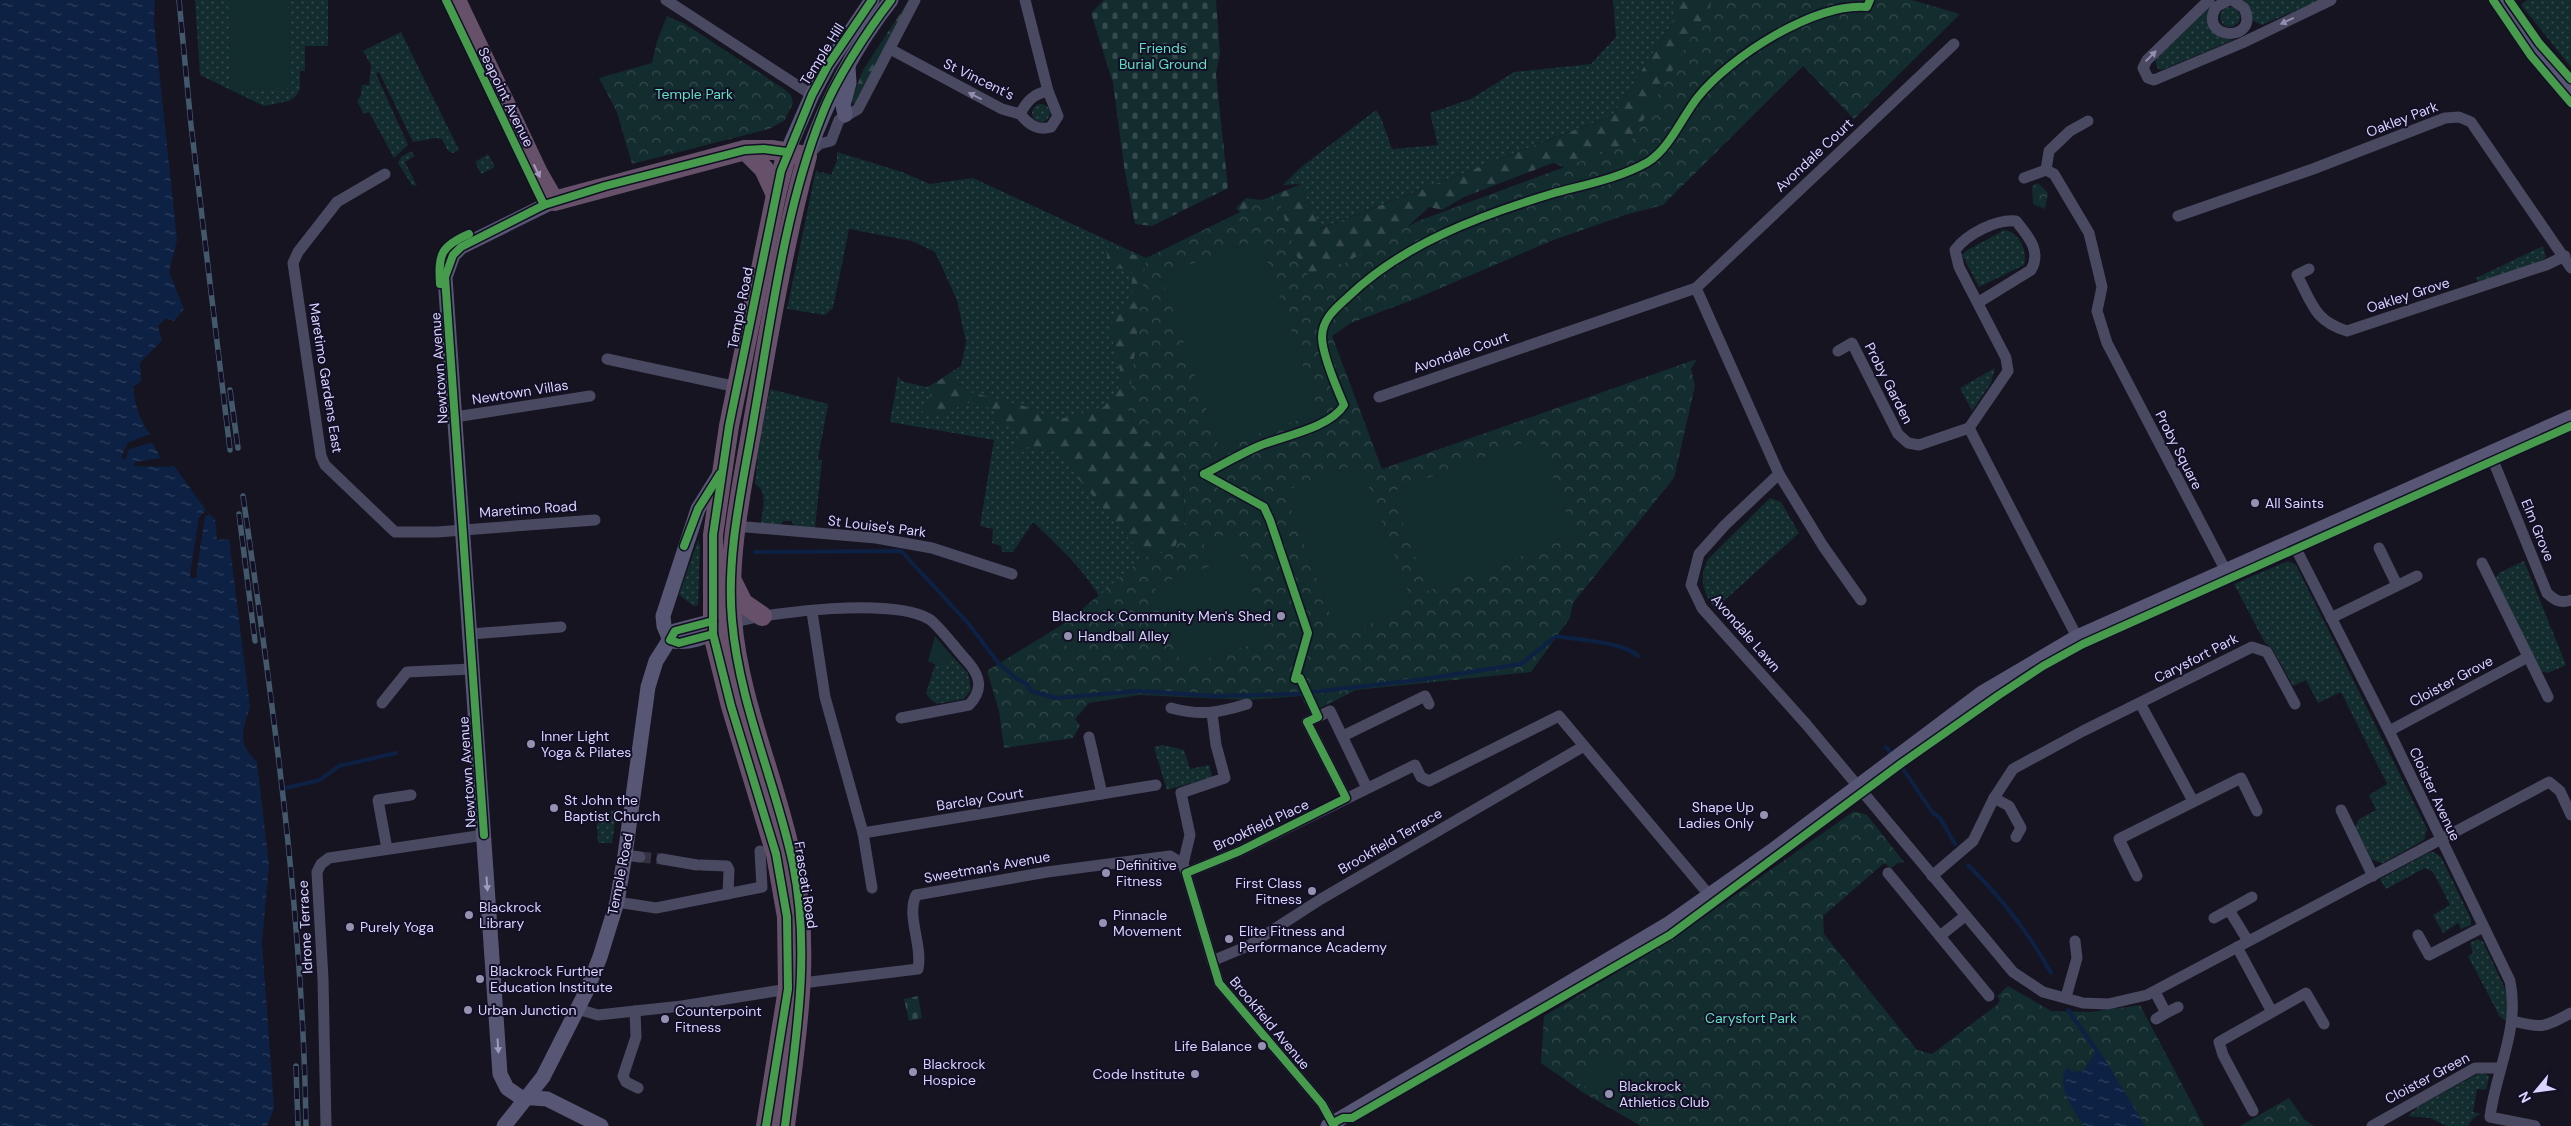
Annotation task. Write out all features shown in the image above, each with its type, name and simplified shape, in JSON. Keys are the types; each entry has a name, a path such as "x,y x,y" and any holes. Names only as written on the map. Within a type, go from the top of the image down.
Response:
{"highway":[{"name":"Seapoint Avenue","path":"456,0 538,174 554,201"},
{"name":"Newtown Avenue","path":"554,201 745,150 764,149 808,156"},
{"path":"745,150 764,168 776,195"},
{"name":"Temple Road","path":"719,626 713,535 722,470 776,195 787,152"},
{"path":"719,626 730,577 735,526 770,327 795,200 808,156"},
{"path":"730,577 743,602 762,616"},
{"name":"Frascati Road","path":"719,626 731,706 776,854 787,916 795,986 785,1126"},
{"name":"Frascati Road","path":"766,1126 795,986"}],"street":[{"path":"666,0 812,95"},
{"name":"Temple Hill","path":"787,152 812,95 872,0"},
{"name":"Temple Hill","path":"808,156 822,114 835,86 891,0"},
{"path":"808,156 819,144 831,141 839,120 845,115 855,113 858,109 915,0"},
{"path":"1020,114 1028,124 1043,130 1051,127 1058,116 1048,91 1025,0"},
{"path":"2222,1 2213,12 2212,18 2217,29 2233,34 2243,28 2247,13 2241,4 2222,1 2147,60 2143,68 2148,78 2154,80 2253,37 2331,0"},
{"path":"2500,0 2534,50 2571,90"},
{"path":"2243,28 2253,37"},
{"name":"Avondale Court","path":"1379,396 1696,288 1954,44"},
{"name":"St Vincent's","path":"890,49 1002,110 1020,114 1027,101 1039,93 1048,91"},
{"path":"845,115 843,105 849,83 848,67"},
{"name":"Oakley Park","path":"2178,216 2313,170 2445,118 2459,117 2471,122 2565,256 2571,268"},
{"path":"2024,178 2046,170 2049,151 2070,131 2088,121"},
{"name":"Proby Square","path":"2046,170 2054,174 2089,234 2102,288 2098,311 2108,342 2226,571"},
{"name":"Maretimo Gardens East","path":"386,174 337,202 298,252 293,264 321,456 332,473 395,532 403,534 463,529"},
{"name":"Newtown Avenue","path":"554,201 510,220 461,247 453,254 446,278 501,1080 512,1093 520,1097 529,1096 547,1099 601,1126"},
{"path":"1979,302 2031,270 2036,262 2037,253 2026,233 2016,221 2007,220 1968,237 1955,250 1959,267 1979,302 2006,358 2008,371 1970,428 1974,440 2077,637"},
{"name":"Oakley Grove","path":"2309,269 2297,275 2320,318 2332,327 2346,331 2546,265 2565,256"},
{"path":"1696,288 1779,474 1823,546 1861,600"},
{"name":"Proby Garden","path":"1838,351 1852,343 1898,434 1908,443 1919,446 1970,428"},
{"path":"607,359 737,387"},
{"name":"Newtown Villas","path":"455,417 590,396"},
{"path":"1332,1125 1356,1107 1635,946 1710,896 1982,693 2077,637 2571,417"},
{"name":"Elm Grove","path":"2490,452 2547,593 2554,600 2565,602 2571,600"},
{"name":"Temple Road","path":"504,1126 543,1077 577,1010 600,957 633,856 646,700 656,661 670,640 664,626 663,616 684,546 698,509 722,470"},
{"name":"Avondale Lawn","path":"1779,474 1725,525 1699,554 1691,585 1702,608 1859,786"},
{"name":"Maretimo Road","path":"463,529 596,520"},
{"name":"St Louise's Park","path":"735,526 876,538 932,548 1012,574"},
{"name":"Cloister Avenue","path":"2292,541 2389,731 2510,981 2514,998 2514,1020 2500,1068 2490,1118 2535,1126"},
{"path":"2379,548 2397,585"},
{"path":"2482,563 2548,697"},
{"path":"2331,618 2417,576"},
{"path":"670,640 679,643 719,626 762,616 836,608 900,611 929,620 971,666 978,677 980,688 969,705 901,718"},
{"path":"812,612 825,698 863,833 872,888"},
{"path":"470,634 561,627"},
{"name":"Carysfort Park","path":"1932,876 1973,841 1994,798 2013,769 2083,731 2252,647 2267,652 2295,704"},
{"name":"Cloister Grove","path":"2389,731 2528,657"},
{"path":"382,703 407,672 472,669"},
{"path":"1342,736 1426,696 1429,704"},
{"path":"2140,703 2193,801"},
{"path":"1171,708 1192,714 1212,713 1247,704"},
{"path":"1346,798 1307,722 1330,711 1367,788"},
{"path":"1185,869 1190,835 1181,793 1224,778 1212,713"},
{"name":"Brookfield Place","path":"1185,869 1240,851 1415,765 1421,777 1429,781 1559,716 1584,746"},
{"path":"1089,736 1102,794"},
{"path":"1584,746 1710,896"},
{"name":"Brookfield Terrace","path":"1212,961 1248,946 1321,900 1584,746"},
{"path":"2137,876 2119,839 2241,778 2257,811"},
{"path":"1859,786 2013,972 2044,992 2066,996 2083,1003 2108,1004 2155,992 2549,782 2560,791 2571,815"},
{"name":"Barclay Court","path":"863,833 1156,785"},
{"path":"387,848 378,800 411,795"},
{"path":"1994,798 2010,806 2021,828 2016,837"},
{"path":"2341,810 2372,876"},
{"name":"Idrone Terrace","path":"326,1126 323,979 317,872 321,864 329,858 484,835"},
{"path":"617,902 656,908 762,887 760,851"},
{"name":"Sweetman's Avenue","path":"577,1010 598,1015 635,1011 918,969 920,960 912,904 916,895 1152,857 1170,856 1185,869"},
{"path":"662,860 699,865 727,866 730,870 728,894"},
{"name":"Brookfield Avenue","path":"1185,869 1219,983 1322,1104 1332,1125"},
{"path":"1888,873 1988,996"},
{"path":"2214,918 2252,897"},
{"path":"2229,910 2248,941"},
{"path":"1940,936 1965,916"},
{"path":"2418,935 2429,955 2483,927"},
{"path":"2066,996 2077,958 2075,942"},
{"path":"2237,947 2272,1012"},
{"path":"2155,992 2161,1016 2178,1007"},
{"path":"2253,1111 2223,1055 2219,1042 2306,993 2324,1024"},
{"path":"635,1011 636,1037 623,1076 626,1082 638,1088"},
{"path":"2514,1020 2536,1027 2548,1026 2571,1013"},
{"name":"Cloister Green","path":"2372,1126 2474,1068 2500,1068"},
{"path":"2393,1126 2394,1113"}],"green space":[{"path":"195,0 328,0 328,46 305,46 305,71 300,71 300,89 296,96 289,101 264,106 200,75"},
{"path":"228,0 288,0 291,88 231,90"},
{"path":"909,0 912,0 854,104 851,101 863,70"},
{"name":"Friends Burial Ground","path":"1104,0 1216,0 1220,54 1216,74 1228,188 1152,226 1135,224 1124,166 1113,83 1091,13"},
{"path":"1613,0 1673,0 1673,22 1613,115 1319,229 1301,184 1283,185 1300,168 1376,110 1381,118 1392,149 1438,145 1430,113 1471,99 1514,72 1591,64 1616,37"},
{"path":"1673,0 1711,0 1711,4 1663,135 1588,176 1553,163 1464,197 1442,210 1429,207 1387,246 1312,283 1296,255 1285,223 1245,217 1236,208 1246,198 1262,200 1301,184 1320,229 1613,115 1673,22"},
{"path":"1711,0 1912,0 1960,14 1854,119 1803,66 1663,205 1625,215 1551,241 1415,299 1351,323 1332,336 1382,469 1697,359 1691,369 1695,386 1674,478 1573,603 1570,618 1531,672 1356,690 1310,713 1301,696 1249,700 1139,695 1089,703 1075,719 1080,726 1073,738 1004,748 999,711 987,671 1068,621 1144,557 1174,550 1185,522 1182,468 1139,435 1128,412 1146,258 1277,194 1296,255 1312,282 1418,221 1630,143 1711,4"},
{"path":"2238,0 2320,0 2262,25 2249,19"},
{"path":"2527,0 2571,0 2571,67 2521,5"},
{"path":"2211,6 2226,38 2233,40 2162,70 2158,69 2155,60"},
{"path":"2230,7 2237,10 2240,17 2237,24 2230,27 2223,24 2220,17 2223,10"},
{"name":"Temple Park","path":"667,16 685,24 791,95 793,103 784,121 769,129 632,164 617,112 599,78 652,63 657,41"},
{"path":"401,32 459,150 453,153 448,151 442,139 436,138 413,142 379,72 376,74 408,145 394,158 369,112 364,114 357,101 361,95 362,85 369,85 371,65 363,51"},
{"path":"1041,104 1047,107 1050,113 1047,119 1041,122 1035,119 1032,113 1035,107"},
{"path":"411,151 415,156 405,162 417,186 412,185 398,163 401,157"},
{"path":"837,152 902,172 930,184 973,178 1146,258 1128,412 1174,550 1144,557 1099,596 1077,566 1033,522 1013,552 1002,552 1001,546 992,543 993,529 980,526 994,440 890,422 898,377 904,382 928,387 961,366 966,342 957,300 935,252 912,241 849,229 833,308 825,315 787,309 816,170 822,174 822,172 831,175 837,161"},
{"path":"488,154 495,167 481,174 475,162"},
{"path":"2038,183 2048,193 2045,209 2033,204 2032,186"},
{"path":"2004,230 2014,234 2021,243 2025,254 2024,265 1979,287 1962,255"},
{"path":"1260,239 1319,413 1219,447 1161,275"},
{"path":"2543,246 2546,257 2541,262 2478,282 2476,278"},
{"path":"1105,247 1146,258 1128,412 1139,435 1182,468 1185,522 1174,550 1144,557 1056,452 1028,447 1013,460 1018,436 1013,425 994,425 995,410 975,403 965,403 948,415 922,414 935,383 955,370 959,389 1024,406 1057,420 1104,407 1118,389 1120,370 1109,327 1132,293 1132,272 1110,265"},
{"path":"1995,368 1991,383 1972,411 1960,388"},
{"path":"770,389 828,404 818,459 822,460 815,528 794,526 792,521 783,521 780,525 761,523 763,496 759,487 755,484 759,442"},
{"path":"1538,437 1575,536 1428,591 1391,492"},
{"path":"1360,463 1414,607 1338,636 1284,491"},
{"path":"1770,498 1781,502 1799,533 1715,609 1707,597 1703,585 1703,572 1708,559"},
{"path":"1233,532 1268,639 1182,667 1154,585 1211,566 1203,542"},
{"path":"698,540 700,546 698,605 694,606 679,595"},
{"path":"2288,561 2296,565 2427,829 2424,840 2383,863 2372,860 2355,827 2359,819 2376,810 2369,795 2387,784 2341,692 2318,703 2306,680 2293,686 2272,648 2265,643 2234,584"},
{"path":"2524,561 2566,665 2548,673 2540,671 2496,578 2499,573"},
{"name":"Handball Alley","path":"1067,623 1083,643 1072,653 1056,632"},
{"path":"935,636 954,658 937,666 928,661"},
{"path":"954,658 968,673 971,690 964,699 937,704 926,693 934,668 936,664"},
{"path":"1163,745 1184,750 1190,769 1209,765 1212,777 1167,790 1154,747"},
{"path":"617,809 612,843 598,843 597,824 605,813"},
{"name":"Carysfort Park","path":"1854,811 1867,815 1904,862 1898,863 1890,869 1886,864 1883,864 1823,916 1824,934 1917,1050 1932,1054 1997,1005 2000,1000 1997,996 2008,986 2051,1011 2091,1012 2140,1005 2204,1126 1641,1126 1584,1093 1541,1063 1544,1016 1677,936"},
{"path":"2434,852 2441,857 2471,919 2471,925 2461,929 2458,923 2443,933 2433,915 2450,905 2433,872 2425,868 2386,889 2380,879 2428,853"},
{"path":"2478,939 2483,942 2508,995 2506,1021 2500,1017 2468,956 2473,953 2470,943"},
{"path":"918,996 922,1018 909,1021 904,999"},
{"name":"Blackrock Athletics Club","path":"1610,1057 1626,1081 1617,1106 1577,1082 1593,1066"},
{"path":"2481,1072 2489,1076 2486,1090 2477,1089 2473,1112 2481,1114 2473,1118 2468,1126 2447,1126 2430,1118 2408,1116 2419,1106"},
{"path":"2289,1098 2304,1119 2314,1126 2240,1126"}],"water":[{"path":"0,0 155,0 154,22 177,240 169,272 184,309 174,321 166,318 158,326 162,340 140,363 141,381 133,387 136,406 150,434 128,443 129,449 153,442 161,458 135,462 134,466 174,466 206,510 199,518 190,577 195,578 205,517 209,514 215,519 217,540 229,539 250,707 243,737 246,749 257,762 269,866 262,942 274,1108 267,1126 0,1126"},
{"path":"2100,1051 2145,1126 2084,1126 2075,1113 2064,1090 2064,1074 2067,1067 2072,1072 2083,1071 2095,1053"}],"pier":[{"path":"150,434 152,436 129,446 154,440 163,460 142,463 165,463 170,467 134,466 135,462 161,458 152,442 129,449 125,460 121,457 128,443"},
{"path":"206,510 205,514 209,514 205,517 203,523 196,578 190,577 199,518"}],"waterway":[{"path":"755,552 901,551 968,623 999,664 1017,679 1027,684 1031,691 1056,698 1139,691 1216,696 1295,694 1426,679 1521,664 1556,636 1600,642 1631,651 1638,656"},
{"path":"1886,747 1892,755"},
{"path":"286,788 320,780 339,766 396,753"},
{"path":"1897,760 1933,813 1940,818 1955,844"},
{"path":"1968,865 2014,916 2051,973"},
{"path":"2068,1010 2097,1051 2097,1056"}],"tunnel":[{"path":"640,857 662,859"}],"railway":[{"path":"179,0 191,125 230,450"},
{"path":"230,390 238,448"},
{"path":"243,496 265,653 293,889 304,1047 306,1126"},
{"path":"239,514 255,641"},
{"path":"296,1066 298,1126"}],"cycle path":[{"path":"446,0 544,205"},
{"path":"766,1126 788,989 787,917 776,854 731,706 713,634 713,535 729,426 781,171 812,95 828,65 872,0"},
{"path":"785,1126 800,995 801,930 793,864 750,713 736,651 731,595 733,544 773,303 798,187 809,150 835,86 862,40 891,0"},
{"path":"1204,474 1259,446 1328,420 1344,405 1324,353 1322,337 1324,325 1330,314 1370,278 1417,247 1470,222 1551,194 1625,173 1648,162 1663,149 1698,97 1712,81 1731,65 1775,35 1799,23 1823,13 1846,8 1867,7 1870,0"},
{"path":"2493,0 2531,56 2571,103"},
{"path":"2509,0 2539,43 2571,79"},
{"path":"484,835 445,277 453,255 461,247 544,205 605,186 745,150 764,149 787,152"},
{"path":"440,284 440,265 443,252 452,243 469,234"},
{"path":"1333,1123 1343,1118 1352,1118 1670,935 1902,763 2043,666 2083,644 2571,426"},
{"path":"684,546 698,509 720,474"},
{"path":"1204,474 1264,507 1270,520 1308,633 1295,679 1300,678 1318,717 1307,722 1346,798 1240,851 1186,873 1219,983 1322,1104 1334,1126"},
{"path":"713,621 675,631 670,640 679,643 713,634"}],"place":[{"name":"All Saints","path":"2255,503"},
{"name":"Blackrock Community Men's Shed","path":"1281,616"},
{"name":"Handball Alley","path":"1068,636"},
{"name":"Inner Light Yoga & Pilates","path":"531,744"},
{"name":"St John the Baptist Church","path":"554,808"},
{"name":"Shape Up Ladies Only","path":"1764,815"},
{"name":"Definitive Fitness","path":"1106,873"},
{"name":"First Class Fitness","path":"1312,891"},
{"name":"Blackrock Library","path":"469,915"},
{"name":"Pinnacle Movement","path":"1103,923"},
{"name":"Purely Yoga","path":"350,927"},
{"name":"Elite Fitness and Performance Academy","path":"1229,939"},
{"name":"Blackrock Further Education Institute","path":"480,979"},
{"name":"Urban Junction","path":"468,1010"},
{"name":"Counterpoint Fitness","path":"665,1019"},
{"name":"Life Balance","path":"1262,1046"},
{"name":"Blackrock Hospice","path":"913,1072"},
{"name":"Code Institute","path":"1195,1074"},
{"name":"Blackrock Athletics Club","path":"1609,1094"}]}
